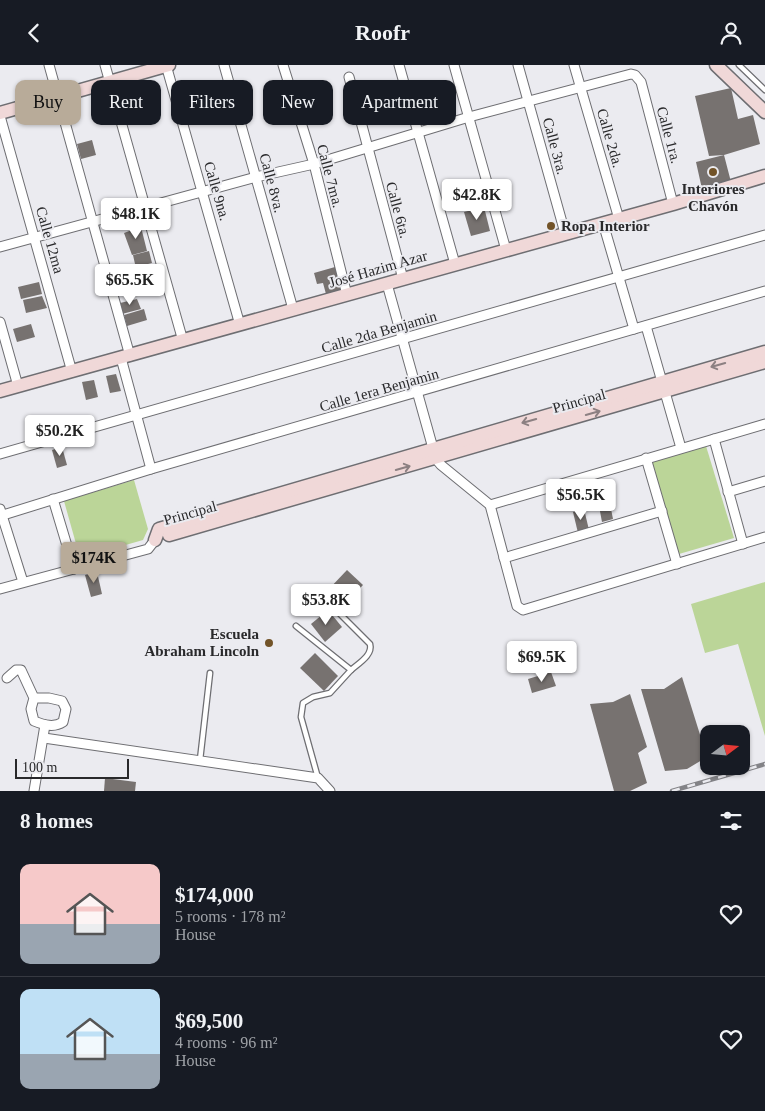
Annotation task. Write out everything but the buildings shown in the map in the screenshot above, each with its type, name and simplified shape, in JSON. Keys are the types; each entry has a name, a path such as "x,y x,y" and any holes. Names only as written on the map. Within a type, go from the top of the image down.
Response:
{"street":[{"path":"49,65 53,80"},
{"path":"106,65 110,80"},
{"path":"117,80 167,65"},
{"name":"Calle 9na.","path":"167,65 240,325"},
{"name":"Calle 8va.","path":"224,65 293,309"},
{"name":"Calle 7ma.","path":"283,65 314,164 347,295"},
{"path":"399,65 455,264"},
{"path":"454,65 506,249"},
{"name":"Calle 3ra.","path":"518,65 565,233"},
{"name":"Calle 2da.","path":"574,65 619,219"},
{"path":"716,65 765,112"},
{"name":"Calle 1ra.","path":"581,87 625,75 635,75 641,82 673,204"},
{"name":"Calle 6ta.","path":"349,77 403,279"},
{"path":"0,247 203,191 314,164 469,117 581,87"},
{"path":"0,115 15,110"},
{"name":"Calle 12ma","path":"0,115 72,372"},
{"path":"66,125 93,222 126,357 136,414 151,469"},
{"path":"122,125 183,341"},
{"name":"José Hazim Azar","path":"0,391 673,204 765,176"},
{"path":"603,223 634,329"},
{"name":"Calle 2da Benjamin","path":"0,454 765,235"},
{"path":"387,284 435,454 441,465 490,505 517,606 523,609 765,537"},
{"name":"Calle 1era Benjamin","path":"1,513 765,291"},
{"path":"0,322 18,387"},
{"path":"646,326 681,448"},
{"name":"Principal","path":"155,540 435,454 664,387 765,352"},
{"name":"Principal","path":"664,387 765,363"},
{"path":"490,505 765,424"},
{"path":"714,439 743,544"},
{"path":"646,458 677,564"},
{"path":"728,492 765,481"},
{"path":"53,499 74,569"},
{"path":"504,558 662,511"},
{"path":"1,513 23,582"},
{"path":"0,589 148,549 155,540"},
{"path":"7,678 16,670 22,671 34,698 30,709 34,721 45,725 58,725 63,721 66,709 62,701 49,698 34,698"},
{"path":"34,791 45,725"},
{"path":"44,738 318,778 330,791"}],"lane":[{"path":"739,65 765,90"},
{"path":"318,592 370,644 372,649 330,693 314,697 303,703 301,717 318,778"},
{"path":"296,626 351,671"},
{"path":"200,761 210,673"}],"green space":[{"path":"706,446 734,538 679,554 651,462"},
{"path":"134,480 148,529 143,540 80,558 64,501"},
{"path":"765,582 765,736 738,644 705,653 691,604"}],"railway":[{"path":"672,791 765,764"}],"place":[{"name":"Interiores Chavón","path":"713,172"},
{"name":"Ropa Interior","path":"551,226"},
{"name":"Escuela Abraham Lincoln","path":"269,643"}]}
